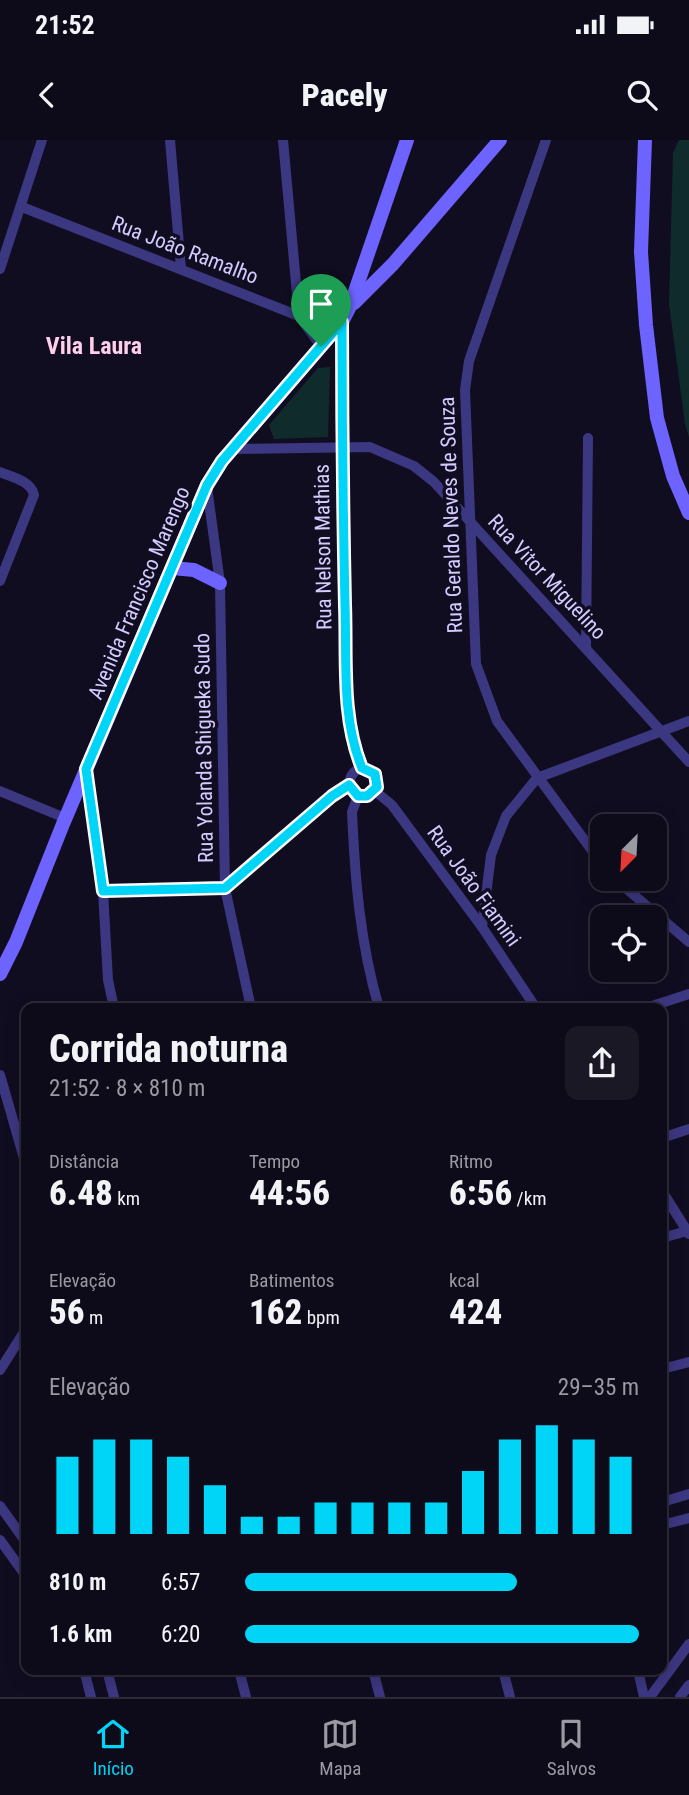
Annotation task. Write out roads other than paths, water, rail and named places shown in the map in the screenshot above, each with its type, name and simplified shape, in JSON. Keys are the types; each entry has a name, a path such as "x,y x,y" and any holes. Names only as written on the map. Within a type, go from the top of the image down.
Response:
{"main road":[{"path":"350,306 393,264 500,140"},
{"path":"645,140 641,252 649,351 657,418 673,477 689,513"},
{"name":"Avenida Francisco Marengo","path":"0,974 16,943 65,818 207,485 232,449 342,322 350,306 406,141"},
{"path":"172,568 194,570 220,583"}],"street":[{"path":"0,269 42,140"},
{"path":"170,140 181,268"},
{"path":"283,140 299,316 321,346"},
{"name":"Rua Geraldo Neves de Souza","path":"546,140 469,361 465,390 476,664 497,721 590,848"},
{"name":"Rua João Ramalho","path":"22,207 299,316"},
{"name":"Rua Nelson Mathias","path":"342,322 341,446 348,701 353,742 362,768"},
{"path":"586,648 588,438"},
{"name":"Rua Vitor Miguelino","path":"232,449 370,447 414,466 434,482 689,762"},
{"path":"0,472 32,487 33,502 0,581"},
{"name":"Rua Yolanda Shigueka Sudo","path":"207,485 220,583 225,888 250,1003"},
{"path":"482,927 491,855 506,816 537,778 689,721"},
{"path":"103,891 225,888 332,796 349,785 351,776 362,768 375,774 378,782 375,791 367,796 358,796"},
{"path":"86,769 103,891 105,955 113,1003"},
{"path":"349,785 358,796"},
{"path":"0,791 65,818"},
{"name":"Rua João Fiamini","path":"375,791 391,805 482,927 533,1003"},
{"path":"358,796 352,812 359,924 378,1003"},
{"path":"629,891 689,942"},
{"path":"663,1003 689,995"},
{"path":"0,1075 21,1148"},
{"path":"667,1136 689,1129"},
{"path":"667,1199 688,1232 667,1237"},
{"path":"0,1370 21,1337"},
{"path":"667,1368 689,1362"},
{"path":"667,1501 689,1494"},
{"path":"0,1506 21,1535"},
{"path":"667,1524 689,1518"},
{"path":"0,1540 21,1569"},
{"path":"667,1674 689,1644"},
{"path":"86,1675 91,1697"},
{"path":"108,1675 114,1697"},
{"path":"240,1675 246,1697"},
{"path":"374,1675 380,1697"},
{"path":"504,1675 510,1697"},
{"path":"639,1675 644,1697"},
{"path":"650,1697 666,1675"},
{"path":"680,1697 689,1685"}],"district":[{"name":"Vila Laura","path":"94,346"}]}
